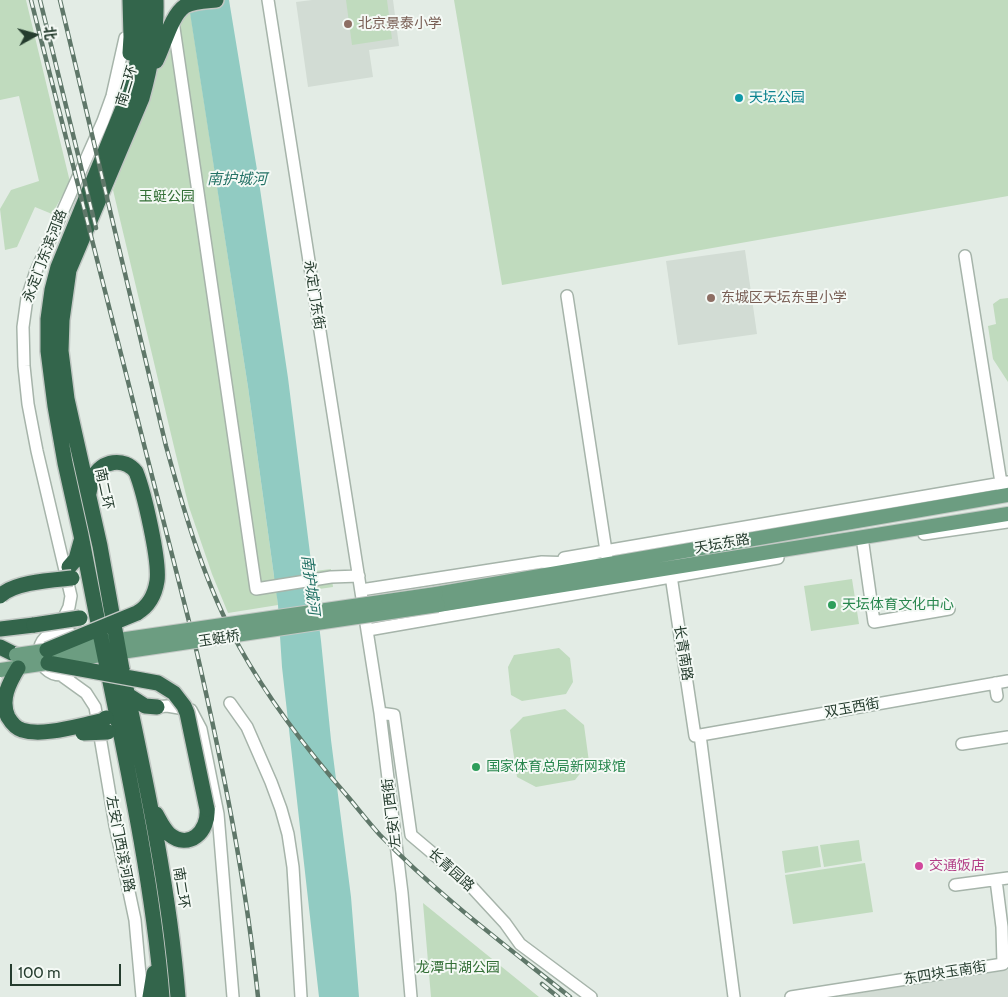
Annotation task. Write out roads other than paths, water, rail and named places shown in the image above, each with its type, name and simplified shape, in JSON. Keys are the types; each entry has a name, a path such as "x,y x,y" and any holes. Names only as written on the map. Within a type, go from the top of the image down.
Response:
{"highway":[{"path":"116,125 129,60 131,37 130,0"},
{"name":"南二环","path":"142,0 143,23 138,65 129,93 58,267 52,290 48,319 48,352 54,406 81,535 121,699 123,743 158,950 162,997"},
{"name":"南二环","path":"100,618 100,546 67,399 60,351 62,320 69,270 142,98 149,76 157,26 156,0"},
{"path":"149,76 176,17 185,6 216,0"},
{"path":"42,657 138,613 153,596 158,580 155,551 136,472 125,463 110,463 103,466 93,478 89,495"},
{"path":"71,572 80,548 81,535"},
{"path":"0,586 16,578 57,571 71,572 88,586 100,618 96,619 75,613 34,625 0,629"},
{"path":"0,596 5,591 16,587 71,572"},
{"path":"0,647 17,661 3,694 6,716 14,725 21,730 45,732 102,721 123,743"},
{"path":"42,657 150,681 166,687 174,693 184,706 208,809 207,823 201,833 191,839 180,839 170,834 164,828 149,801"},
{"path":"0,726 19,736 36,739 102,731 107,725 112,710 121,699 145,706 157,707"},
{"name":"南二环","path":"121,699 135,730 156,835 174,948 178,997"},
{"path":"135,730 146,714 157,707"},
{"path":"150,997 158,950"}],"main road":[{"name":"天坛东路","path":"437,600 608,564 1005,489"},
{"name":"天坛东路","path":"437,600 622,576 671,572 1008,514"},
{"name":"玉蜓桥","path":"0,670 17,661 42,657 158,648 437,600"},
{"name":"玉蜓桥","path":"0,657 17,661"}],"street":[{"name":"永定门东滨河路","path":"75,613 37,451 28,404 23,345 24,312 36,271 112,96 122,54 126,25 125,0"},
{"name":"永定门东街","path":"268,0 364,611"},
{"path":"176,17 256,589 331,578 359,576"},
{"path":"361,590 542,562 606,550 1005,489 965,256"},
{"path":"542,562 608,564 567,296"},
{"path":"949,609 874,622 862,540 1008,522"},
{"path":"368,630 580,593 671,572"},
{"name":"长青南路","path":"671,572 698,735 734,997"},
{"path":"580,593 622,576"},
{"path":"392,585 398,625"},
{"path":"85,651 364,611"},
{"name":"左安门西街","path":"364,611 380,713 402,893 411,997"},
{"path":"75,613 57,632 45,638 42,657 48,670 61,675 77,668 85,651"},
{"path":"57,632 68,632 73,635 85,651"},
{"path":"0,664 42,657"},
{"name":"左安门西滨河路","path":"61,675 86,693 95,707 115,825 135,920 142,997"},
{"name":"双玉西街","path":"698,735 1008,681"},
{"path":"995,683 997,696"},
{"path":"230,703 247,727 271,782 288,834 293,867 301,997"},
{"path":"157,707 167,706 191,710 201,729 221,834 233,997"},
{"name":"长青园路","path":"380,713 394,715 411,835 468,884 505,924 520,944 590,997"},
{"path":"962,744 1008,737"},
{"path":"955,885 1008,878"},
{"name":"东四块玉南街","path":"791,997 825,994 1003,964 1002,927 996,880"}],"water":[{"name":"南护城河","path":"188,0 229,0 259,182 288,378 351,897 359,997 319,997 282,667 278,605 248,387"}],"railway":[{"path":"31,0 197,653 233,824 247,910 258,997"},
{"path":"40,0 96,228"},
{"path":"60,0 166,446 206,575 240,648 290,726 380,835 448,899 570,997"},
{"path":"542,984 558,997"}],"place":[{"name":"北京景泰小学","path":"348,24"},
{"name":"天坛公园","path":"739,98"},
{"name":"东城区天坛东里小学","path":"711,298"},
{"name":"天坛体育文化中心","path":"832,605"},
{"name":"国家体育总局新网球馆","path":"476,767"},
{"name":"交通饭店","path":"919,866"}],"park label":[{"name":"玉蜓公园","path":"167,197"},
{"name":"龙潭中湖公园","path":"458,968"}]}
